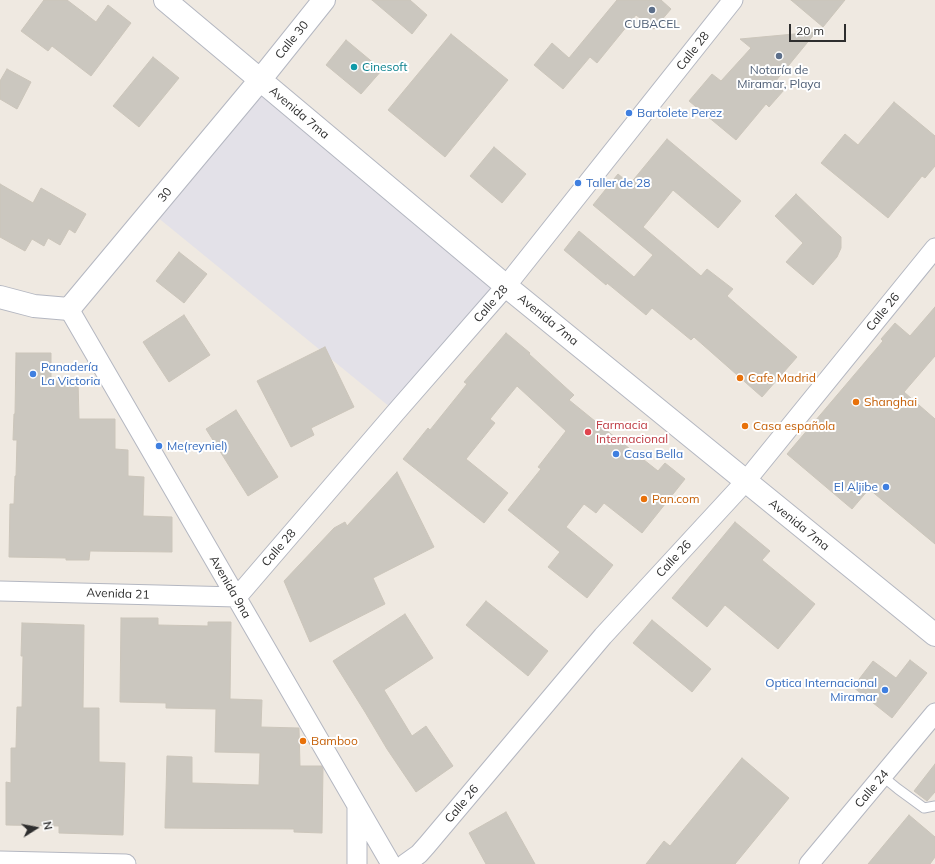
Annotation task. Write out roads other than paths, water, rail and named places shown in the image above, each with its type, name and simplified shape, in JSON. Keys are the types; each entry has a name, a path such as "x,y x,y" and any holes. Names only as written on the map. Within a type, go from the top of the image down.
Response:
{"main road":[{"name":"Avenida 7ma","path":"165,0 506,286 745,482 935,635"},
{"name":"Calle 30","path":"260,80 324,0"},
{"name":"30","path":"69,309 260,80"},
{"path":"0,297 34,306 69,309"},
{"path":"0,315 69,309"}],"street":[{"name":"Calle 28","path":"237,597 506,286 733,0"},
{"name":"Calle 26","path":"405,864 427,846 604,636 745,482 935,248"},
{"name":"Avenida 9na","path":"69,309 391,864"},
{"name":"Avenida 21","path":"0,591 237,597"},
{"name":"Calle 24","path":"809,864 935,713"},
{"path":"357,806 357,864"},
{"path":"0,861 126,864"}],"lane":[{"path":"882,776 898,790 924,808 935,806"}],"place":[{"name":"CUBACEL","path":"652,10"},
{"name":"Notaría de Miramar, Playa","path":"779,56"},
{"name":"Cinesoft","path":"354,67"},
{"name":"Bartolete Perez","path":"629,113"},
{"name":"Taller de 28","path":"578,183"},
{"name":"Panadería La Victoria","path":"33,374"},
{"name":"Cafe Madrid","path":"740,378"},
{"name":"Shanghai","path":"856,402"},
{"name":"Casa española","path":"745,426"},
{"name":"Farmacia Internacional","path":"588,432"},
{"name":"Me(reyniel)","path":"159,446"},
{"name":"Casa Bella","path":"616,454"},
{"name":"El Aljibe","path":"886,487"},
{"name":"Pan.com","path":"644,499"},
{"name":"Optica Internacional Miramar","path":"885,690"},
{"name":"Bamboo","path":"303,741"}]}
